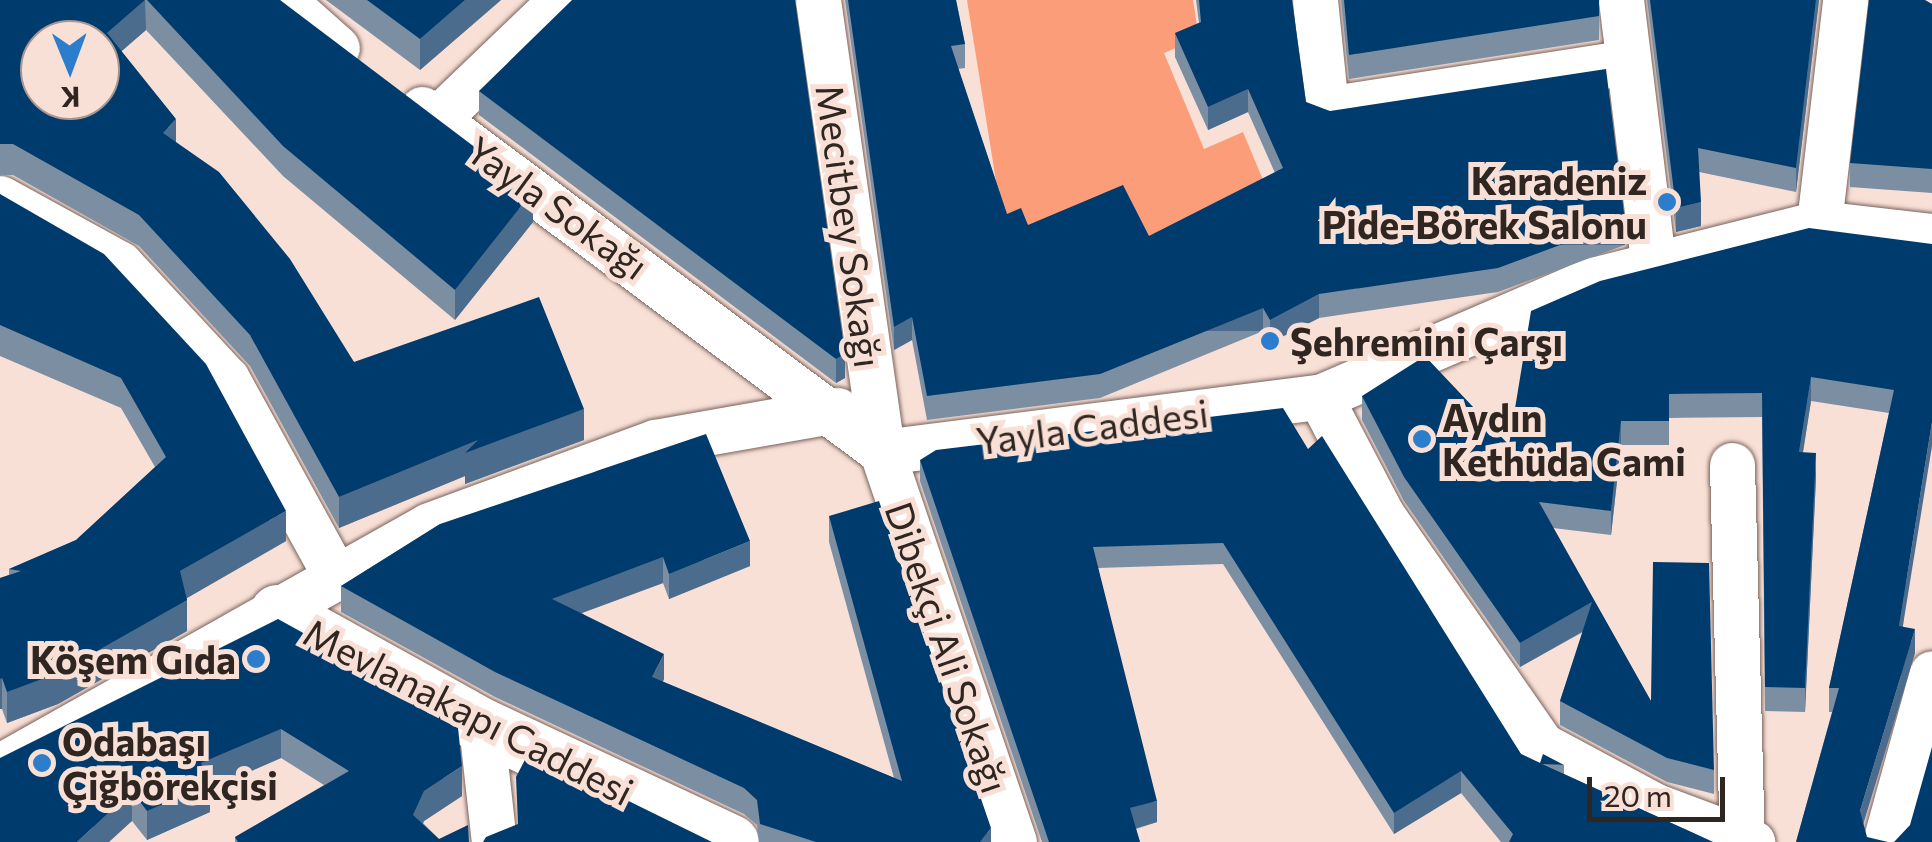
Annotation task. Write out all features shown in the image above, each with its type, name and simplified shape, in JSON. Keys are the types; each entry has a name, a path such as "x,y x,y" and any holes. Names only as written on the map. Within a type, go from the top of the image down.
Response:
{"main road":[{"name":"Mevlanakapı Caddesi","path":"277,612 481,724 732,842"}],"street":[{"name":"Yayla Sokağı","path":"283,0 384,81 837,410"},
{"path":"437,120 560,0"},
{"name":"Meсitbey Sokağı","path":"818,0 882,452"},
{"path":"1315,0 1326,109 1624,63"},
{"path":"1622,0 1624,63 1653,261"},
{"path":"1819,222 1845,0"},
{"path":"0,198 120,264 227,379 333,572"},
{"name":"Yayla Caddesi","path":"882,452 1320,398 1653,261 1819,222 1932,236"},
{"path":"1320,398 1382,515 1542,745 1656,806 1746,841 1732,465"},
{"path":"277,612 333,572 429,525 656,442 837,410 882,452"},
{"name":"Dibekçi Ali Sokağı","path":"882,452 1014,842"},
{"name":"Mevlanakapı Caddesi","path":"0,766 277,612"},
{"path":"1885,842 1932,673"},
{"path":"479,828 481,724"}],"shaded area":[{"path":"967,0 1193,0 1199,38 1164,53 1204,149 1243,132 1266,187 1153,244 957,248 930,205 996,181"}],"building":[{"path":"0,0 145,0 120,22 20,20 20,120 120,120 120,49 176,119 163,133 219,172 290,259 354,362 539,297 584,409 465,453 478,440 339,497 250,335 139,215 13,144 0,144"},
{"path":"147,0 280,0 533,191 455,290 283,146"},
{"path":"367,0 465,0 420,39"},
{"path":"572,0 795,0 845,354 836,359 479,91"},
{"path":"848,0 956,0 965,44 951,46 1007,214 1021,208 1028,225 1123,185 1149,236 1283,168 1248,89 1208,107 1175,33 1201,22 1199,0 1292,0 1306,102 1330,111 1606,69 1625,221 1498,268 1319,294 1270,320 1263,308 1100,374 927,396 912,317 894,327"},
{"path":"1344,0 1599,0 1599,16 1349,55"},
{"path":"1650,0 1816,0 1796,168 1698,148 1701,202 1676,208"},
{"path":"1869,0 1925,0 1932,4 1932,169 1850,163"},
{"path":"0,194 104,254 206,364 286,511 180,571 187,600 58,673 7,692 0,679 0,578 21,571 9,569 76,540 166,457 121,378 0,325"},
{"path":"1809,228 1932,244 1932,422 1899,626 1915,629 1860,811 1867,837 1888,842 1796,842 1839,688 1829,688 1894,390 1811,377 1799,452 1816,453 1805,688 1765,687 1762,393 1669,394 1669,421 1621,421 1611,511 1539,502 1651,701 1653,562 1709,563 1714,770 1667,758 1560,701 1592,602 1520,643 1404,477 1362,396 1425,356 1509,445 1531,311 1600,281"},
{"path":"1283,408 1308,449 1322,436 1521,754 1540,763 1543,754 1564,765 1542,764 1713,842 1509,842 1513,834 1461,771 1394,813 1223,543 1093,547 1157,801 1130,808 1140,842 1049,842 920,460 936,450"},
{"path":"706,434 750,541 669,574 663,557 552,599 664,654 652,677 902,781 829,516 879,501 991,828 980,842 816,842 760,824 757,800 744,788 495,672 341,586 440,524"},
{"path":"278,619 457,718 462,766 424,791 413,815 439,839 468,825 469,842 238,842 235,837 349,771 281,729 201,763 210,783 147,811 132,791 77,842 0,842 0,758"},
{"path":"1932,747 1932,842 1894,842 1910,825"},
{"path":"529,752 712,842 483,842 486,837 518,824 516,777"}],"place":[{"name":"Karadeniz Pide-Börek Salonu","path":"1667,202"},
{"name":"Şehremini Çarşı","path":"1270,341"},
{"name":"Aydın Kethüda Cami","path":"1422,439"},
{"name":"Köşem Gıda","path":"256,659"},
{"name":"Odabaşı Çiğbörekçisi","path":"42,763"}]}
